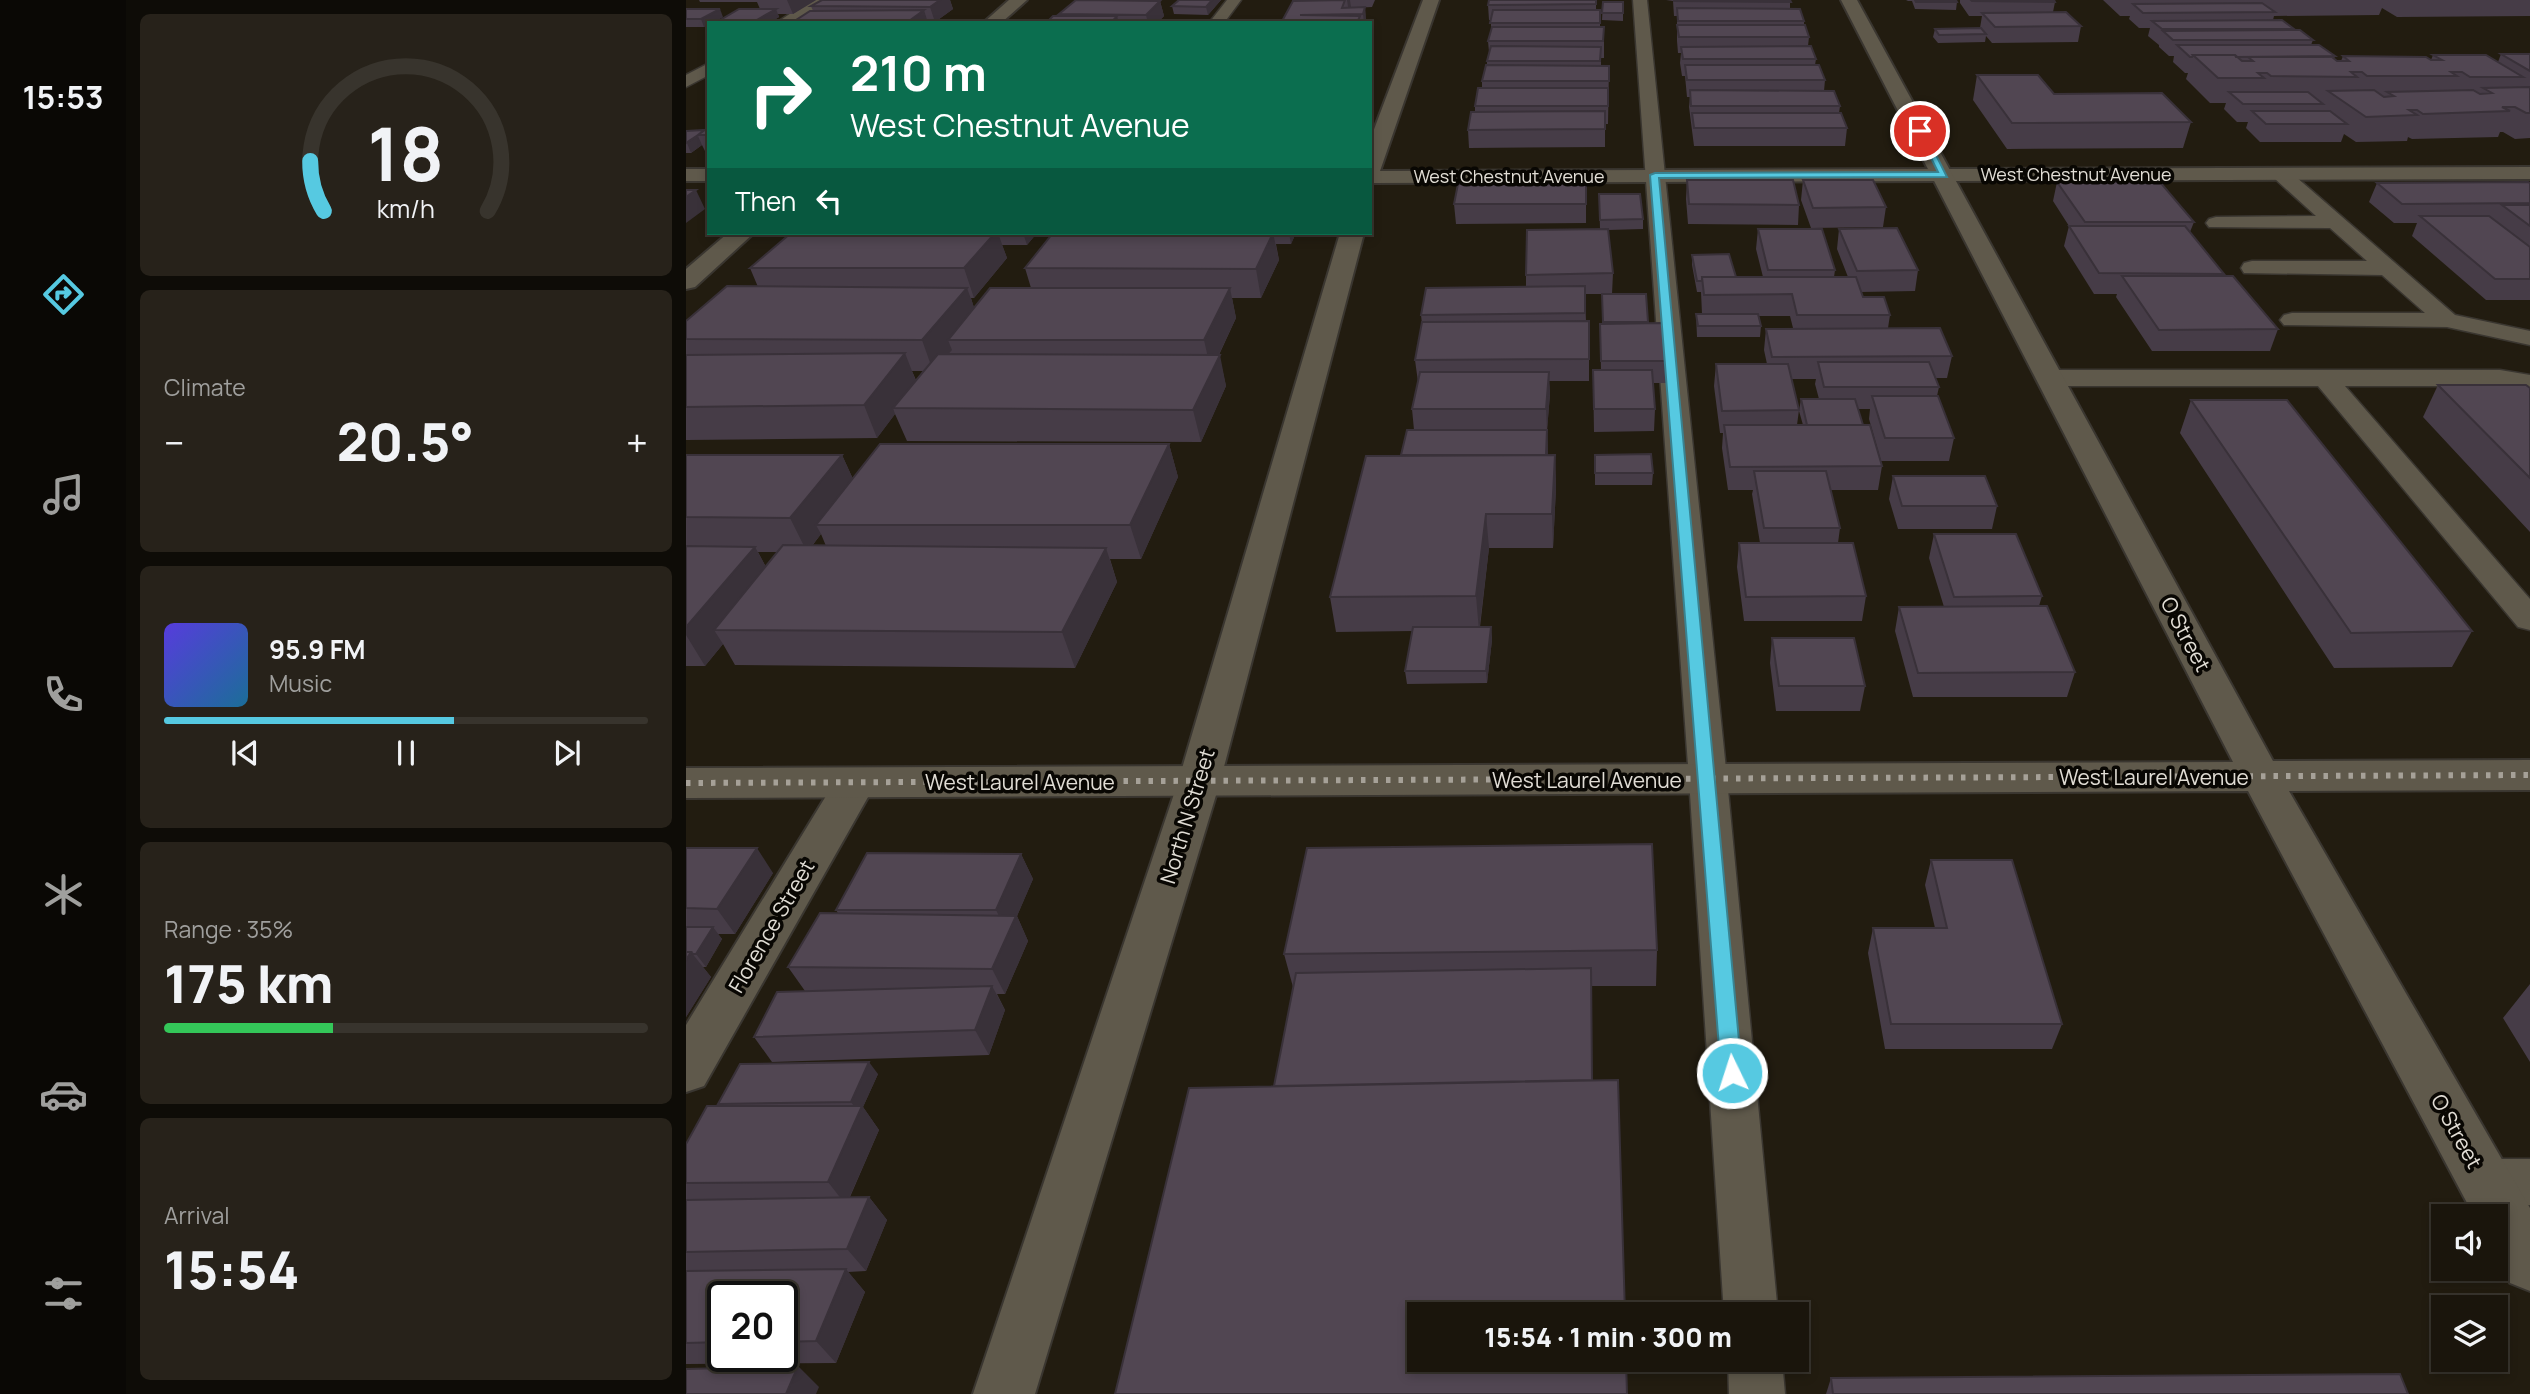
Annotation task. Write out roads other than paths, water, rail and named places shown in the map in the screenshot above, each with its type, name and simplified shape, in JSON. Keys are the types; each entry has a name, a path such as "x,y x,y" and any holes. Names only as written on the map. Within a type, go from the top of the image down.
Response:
{"street":[{"path":"993,21 1019,0"},
{"path":"1372,164 1432,0"},
{"name":"O Street","path":"1849,0 2261,777 2507,1182 2530,1263"},
{"name":"West Chestnut Avenue","path":"1372,177 2530,173"},
{"path":"686,175 707,175"},
{"path":"686,282 740,235"},
{"name":"North N Street","path":"1004,1394 1199,782 1351,235"},
{"name":"West Laurel Avenue","path":"686,783 2530,775"},
{"name":"Florence Street","path":"686,1070 855,782"}],"lane":[{"path":"786,21 821,0"},
{"path":"1218,21 1234,0"},
{"path":"1640,0 1708,779 1750,1302"},
{"path":"686,82 707,69"},
{"path":"2281,174 2447,320 2500,377"},
{"path":"2216,223 2335,222"},
{"path":"2252,268 2388,268"},
{"path":"2292,320 2447,320 2530,338"},
{"path":"2051,378 2500,377 2530,383"},
{"path":"2325,378 2530,620"},
{"path":"1756,1372 1757,1394"}],"railway":[{"path":"686,783 2530,775"}]}
